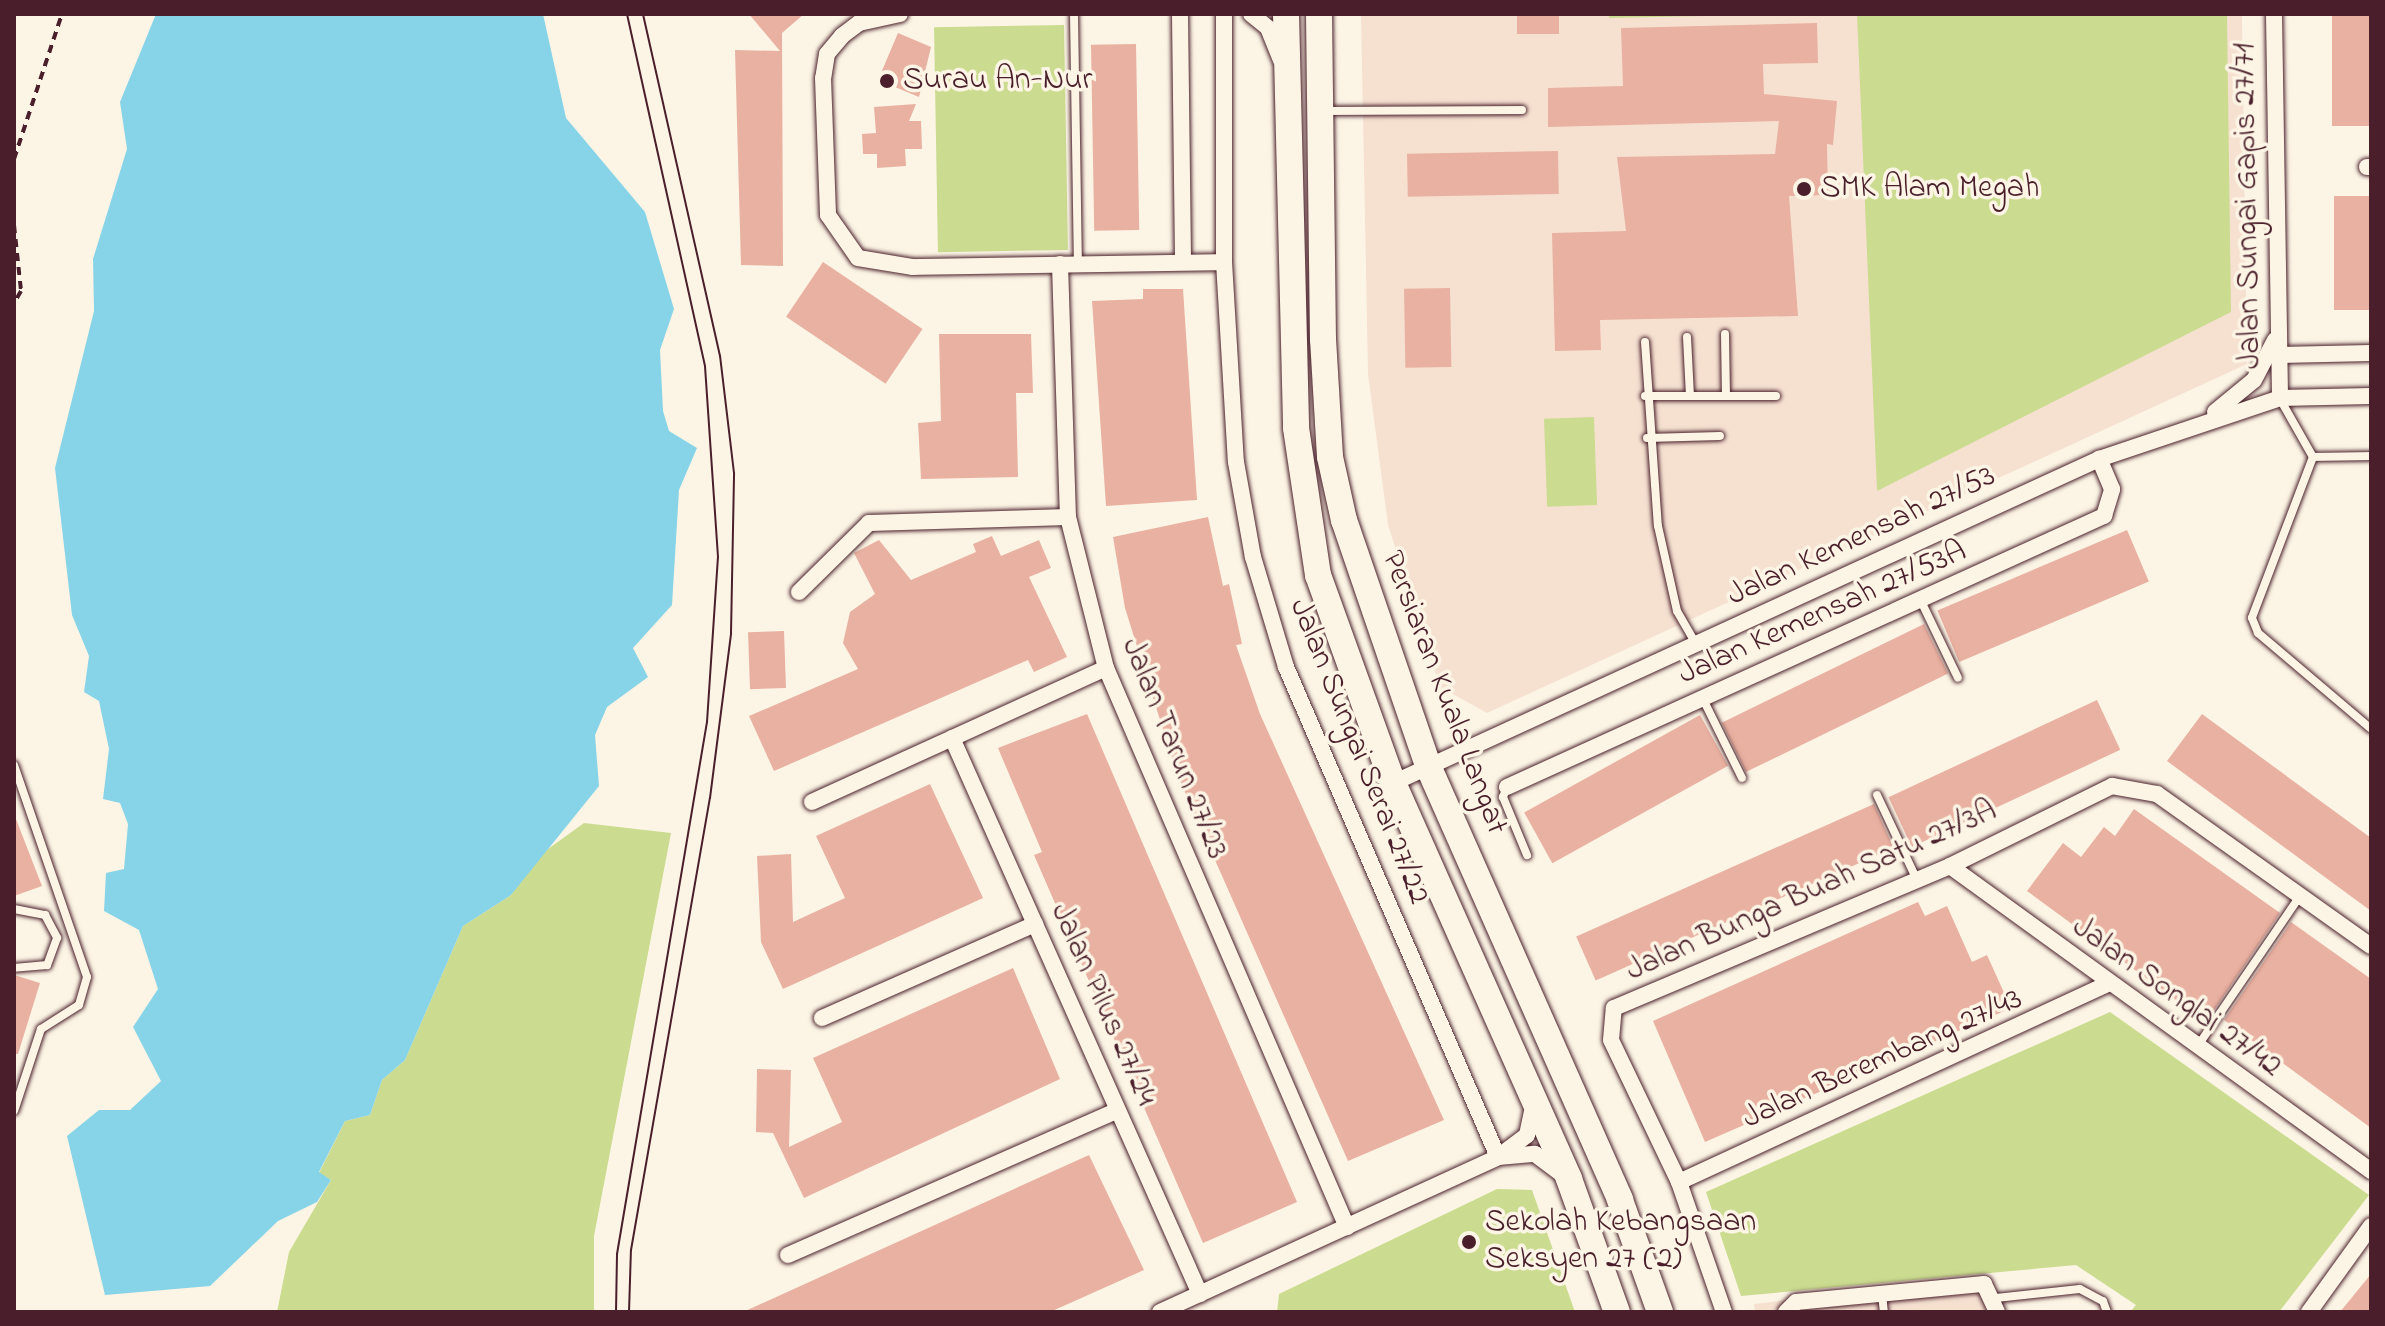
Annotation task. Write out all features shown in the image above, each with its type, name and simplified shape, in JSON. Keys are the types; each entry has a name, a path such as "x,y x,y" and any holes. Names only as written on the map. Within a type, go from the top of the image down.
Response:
{"main road":[{"path":"1286,14 1303,500 1332,626 1393,783 1569,1179 1617,1312"},
{"name":"Persiaran Kuala Langat","path":"1319,14 1330,457 1362,588 1429,768 1620,1200 1660,1312"}],"street":[{"path":"900,14 859,23 827,54 821,144 833,230 858,258 882,266 1224,262"},
{"path":"1180,14 1183,261"},
{"name":"Jalan Sungai Serai 27/22","path":"1224,14 1224,262 1236,462 1253,557 1286,667 1498,1157"},
{"path":"1251,14 1268,28 1286,73"},
{"name":"Jalan Sungai Gapis 27/71","path":"2274,14 2280,398"},
{"name":"Jalan Tarun 27/23","path":"1060,264 1068,517 1106,668 1347,1227"},
{"path":"2207,418 2254,380 2278,329"},
{"path":"2279,355 2371,353"},
{"name":"Jalan Kemensah 27/53","path":"1393,783 2099,459 2207,418 2280,398 2371,396"},
{"name":"Jalan Kemensah 27/53A","path":"1507,787 2104,516 2112,489 2099,459"},
{"path":"799,592 869,523 1068,517"},
{"path":"812,802 1106,668"},
{"name":"Jalan Pilus 27/24","path":"952,738 1200,1294"},
{"name":"Jalan Bunga Buah Satu 27/3A","path":"1724,1312 1679,1182 1611,1040 1614,1008 1950,866 2112,786 2157,794 2300,896"},
{"name":"Jalan Songlai 27/42","path":"1950,866 2107,984 2371,1171"},
{"path":"2300,896 2371,946"},
{"path":"822,1018 1035,924"},
{"name":"Jalan Berembang 27/43","path":"1679,1182 2107,984"},
{"path":"1160,1312 1498,1157 1527,1135 1534,1100"},
{"path":"788,1255 1118,1110"},
{"path":"1498,1157 1535,1154 1569,1179"},
{"path":"2309,1312 2371,1226"},
{"path":"1786,1312 1796,1302 1984,1284 1996,1305"}],"lane":[{"path":"1074,14 1078,263"},
{"path":"1321,111 1522,110"},
{"path":"1725,334 1726,396"},
{"path":"1687,337 1690,396"},
{"path":"1645,342 1647,438 1677,611 1696,644"},
{"path":"1645,396 1776,396"},
{"path":"2280,398 2313,457 2252,618 2258,633 2371,729"},
{"path":"1647,438 1720,436"},
{"path":"2313,457 2371,456"},
{"path":"1921,601 1958,678"},
{"path":"1703,699 1742,778"},
{"path":"14,765 87,977 79,1005 41,1029 14,1111"},
{"path":"1507,787 1503,797 1527,855"},
{"path":"1877,795 1917,880"},
{"path":"2196,1048 2300,896"},
{"path":"14,909 45,915 57,938 47,965 14,968"},
{"path":"1996,1305 2080,1289 2103,1301 2107,1312"},
{"path":"1882,1294 1884,1312"}],"path":[{"path":"14,159 62,14"},
{"path":"14,225 21,291 14,303"}],"shaded area":[{"name":"SMK Alam Megah","path":"1361,14 2242,14 2247,364 1487,713 1440,687 1388,525 1368,374"},
{"path":"1987,1278 1990,1312 1755,1312 1754,1304"}],"green space":[{"path":"1609,14 1704,14 1704,16 1609,18"},
{"path":"1857,14 2227,14 2231,312 1877,491"},
{"path":"1064,25 1068,250 938,252 934,27"},
{"path":"1594,417 1597,505 1547,507 1544,419"},
{"path":"584,823 671,833 594,1236 594,1312 277,1312 289,1252 331,1180 319,1173 345,1121 370,1115 382,1080 405,1060 463,926 511,895 537,857"},
{"path":"2110,1012 2369,1195 2279,1312 2130,1312 2136,1305 2076,1265 1741,1296 1706,1192"},
{"name":"Sekolah Kebangsaan Seksyen 27 (2)","path":"1497,1189 1532,1190 1575,1312 1277,1312 1279,1294"}],"water":[{"path":"156,14 543,14 566,118 645,212 674,309 660,350 663,411 669,431 697,448 679,490 672,605 633,648 648,677 607,707 595,735 599,786 511,895 463,926 405,1060 382,1080 370,1115 345,1121 319,1172 331,1180 317,1202 278,1221 210,1286 105,1295 67,1136 99,1110 130,1110 161,1081 133,1027 158,989 139,930 104,911 106,873 124,869 128,824 120,803 103,799 109,749 99,701 84,692 89,656 72,615 55,468 94,311 93,259 127,149 120,102"}],"building":[{"path":"749,14 804,14 782,33 783,266 741,265 735,50 780,51"},
{"path":"1517,14 1559,14 1559,34 1517,34"},
{"path":"2332,14 2371,14 2371,126 2332,126"},
{"path":"1817,23 1818,63 1763,64 1764,94 1837,101 1833,145 1827,144 1828,195 1789,196 1798,316 1600,320 1601,350 1555,351 1552,233 1626,231 1617,157 1775,154 1779,121 1548,127 1548,88 1623,86 1621,28"},
{"path":"898,33 931,47 919,97 878,80"},
{"path":"1136,44 1139,230 1094,231 1091,45"},
{"path":"916,104 909,121 921,121 922,149 905,149 906,166 877,168 877,154 863,154 862,134 876,133 874,107"},
{"path":"1558,151 1559,194 1408,197 1407,154"},
{"path":"2334,196 2371,196 2371,310 2334,310"},
{"path":"823,262 922,329 886,384 786,317"},
{"path":"1450,288 1451,367 1405,368 1404,289"},
{"path":"1143,289 1183,289 1197,500 1106,506 1092,301 1143,299"},
{"path":"939,334 1031,334 1033,393 1016,393 1018,477 921,479 918,423 941,421"},
{"path":"1208,517 1223,586 1229,584 1242,644 1236,645 1260,714 1444,1120 1348,1161 1177,774 1125,608 1113,537"},
{"path":"2127,530 2149,582 1959,662 1937,610"},
{"path":"992,536 1001,556 1039,540 1051,568 1029,577 1067,657 1034,672 1028,660 774,771 749,716 858,669 843,643 850,612 875,594 854,553 879,540 911,580 976,552 973,544"},
{"path":"1924,624 1948,673 1746,772 1722,723"},
{"path":"784,631 786,688 750,689 748,632"},
{"path":"2097,700 2120,750 1912,847 1889,797"},
{"path":"1087,714 1297,1202 1203,1243 1034,855 1042,852 998,748"},
{"path":"2202,714 2371,838 2371,911 2167,761"},
{"path":"1700,715 1728,766 1552,863 1524,812"},
{"path":"930,784 983,898 783,989 761,942 757,856 791,854 793,922 845,898 816,836"},
{"path":"1874,804 1894,848 1596,980 1576,937"},
{"path":"2134,809 2280,913 2206,1022 2027,891 2063,843 2081,857 2104,827 2115,836"},
{"path":"14,814 42,886 14,896"},
{"path":"1918,902 1925,916 1947,906 1972,962 1987,955 2011,1008 1705,1142 1653,1021"},
{"path":"2291,922 2371,979 2371,1128 2224,1020"},
{"path":"1013,968 1060,1079 804,1198 773,1133 756,1132 757,1069 791,1070 789,1147 842,1122 813,1058"},
{"path":"14,975 40,983 18,1054 14,1054"},
{"path":"1089,1155 1144,1270 1050,1312 743,1312"},
{"path":"2371,1274 2371,1312 2340,1312"}],"tram line":[{"path":"616,1312 617,1254 707,722 718,557 705,366 627,14"},
{"path":"629,1312 631,1250 710,798 731,633 734,473 720,356 643,14"}],"place":[{"name":"Surau An-Nur","path":"887,81"},
{"name":"SMK Alam Megah","path":"1804,189"},
{"name":"Sekolah Kebangsaan Seksyen 27 (2)","path":"1469,1242"}]}
